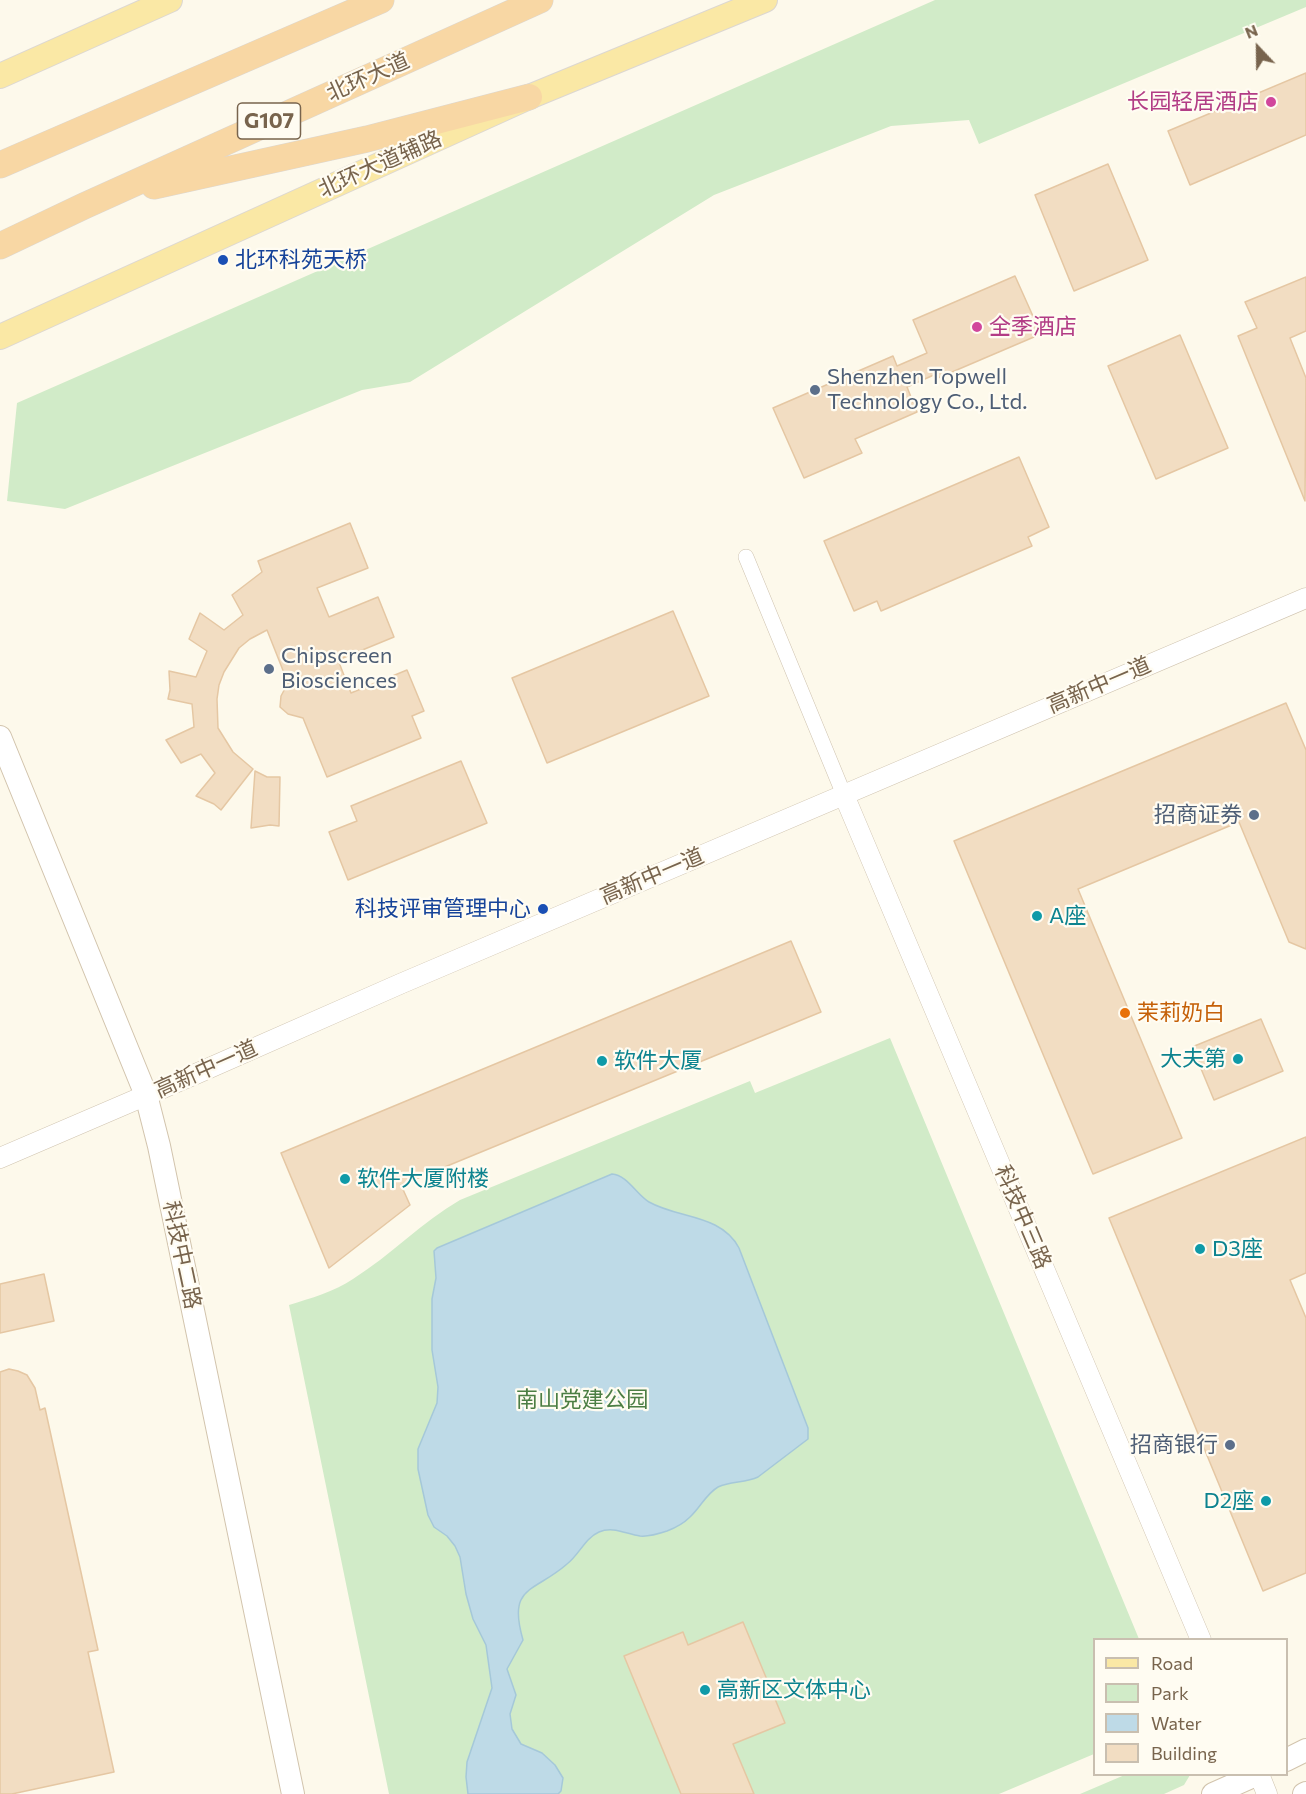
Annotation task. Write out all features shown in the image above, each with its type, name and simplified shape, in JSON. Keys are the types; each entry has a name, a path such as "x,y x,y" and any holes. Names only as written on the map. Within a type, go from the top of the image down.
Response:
{"highway":[{"path":"0,165 381,0"},
{"name":"北环大道","path":"0,246 540,0"},
{"path":"84,206 167,183 377,136 529,97"}],"main road":[{"path":"0,76 171,0"},
{"name":"北环大道辅路","path":"0,338 529,97 765,0"},
{"name":"科技中二路","path":"0,737 146,1095 159,1146 293,1794"},
{"path":"1288,1759 1306,1750"},
{"path":"1213,1794 1254,1776"}],"street":[{"path":"746,557 844,795"},
{"name":"高新中一道","path":"0,1158 400,984 1306,598"},
{"name":"科技中三路","path":"844,795 1201,1638"},
{"path":"1260,1776 1267,1794"}],"green space":[{"path":"935,0 1306,0 1306,7 979,144 969,120 891,126 714,195 410,382 362,390 65,509 7,501 17,403"},
{"name":"南山党建公园","path":"890,1038 1139,1638 1093,1638 1093,1754 999,1794 389,1794 289,1305 346,1284 460,1200 750,1081 755,1093"},
{"path":"1122,1776 1189,1776 1184,1785 1164,1794 1080,1794"}],"water":[{"path":"612,1174 627,1181 649,1202 711,1223 731,1237 739,1248 808,1428 808,1439 758,1477 718,1487 688,1519 670,1530 643,1536 614,1530 599,1532 590,1538 567,1564 527,1592 521,1599 518,1609 523,1640 507,1669 516,1695 510,1714 512,1729 521,1744 542,1753 555,1765 563,1778 561,1791 558,1794 468,1794 467,1762 492,1688 486,1645 473,1619 460,1557 455,1546 447,1536 434,1527 428,1515 418,1469 418,1449 437,1403 438,1387 432,1350 432,1299 436,1278 434,1251"}],"building":[{"name":"长园轻居酒店","path":"1306,73 1306,135 1190,185 1168,131"},
{"path":"1108,164 1148,260 1074,291 1035,195"},
{"path":"1015,276 1041,334 938,378 936,374 907,387 917,412 855,439 862,453 804,478 773,408 893,356 897,366 927,353 913,320"},
{"path":"1306,277 1306,331 1290,338 1306,378 1305,501 1238,336 1257,328 1245,302"},
{"path":"1180,335 1228,448 1156,479 1108,366"},
{"path":"1019,457 1049,527 1028,537 1032,546 881,611 877,601 854,611 824,541"},
{"path":"350,523 368,568 317,588 329,617 378,597 394,637 338,660 351,693 407,670 424,711 412,716 421,738 327,777 303,718 288,714 280,707 281,696 288,683 267,630 239,648 219,685 218,728 233,752 253,769 221,810 214,804 196,796 215,773 201,754 181,763 166,740 194,727 192,704 168,699 169,671 196,677 207,651 189,639 200,613 224,630 243,615 232,595 262,572 258,561"},
{"path":"673,611 709,696 547,763 512,678"},
{"name":"A座","path":"1286,703 1306,750 1306,949 1289,942 1239,822 1078,889 1182,1138 1093,1174 954,841"},
{"path":"461,761 487,823 348,880 329,832 357,821 351,806"},
{"path":"255,771 267,777 280,777 279,826 251,828"},
{"name":"软件大厦","path":"791,941 821,1012 401,1185 410,1205 329,1268 281,1153"},
{"name":"大夫第","path":"1261,1019 1283,1071 1214,1100 1192,1047"},
{"path":"1306,1137 1306,1273 1290,1280 1306,1318 1306,1573 1263,1591 1109,1218"},
{"path":"44,1274 54,1321 0,1333 0,1284"},
{"path":"9,1369 27,1375 35,1388 40,1410 45,1408 98,1650 88,1652 114,1772 12,1794 0,1794 0,1372"},
{"name":"高新区文体中心","path":"743,1622 785,1723 733,1744 754,1794 681,1794 624,1656 683,1632 688,1645"}],"place":[{"name":"长园轻居酒店","path":"1271,102"},
{"name":"北环科苑天桥","path":"223,260"},
{"name":"全季酒店","path":"977,327"},
{"name":"Shenzhen Topwell Technology Co., Ltd.","path":"815,390"},
{"name":"Chipscreen Biosciences","path":"269,669"},
{"name":"招商证券","path":"1254,815"},
{"name":"科技评审管理中心","path":"543,909"},
{"name":"A座","path":"1037,916"},
{"name":"茉莉奶白","path":"1125,1013"},
{"name":"大夫第","path":"1238,1059"},
{"name":"软件大厦","path":"602,1061"},
{"name":"软件大厦附楼","path":"345,1179"},
{"name":"D3座","path":"1200,1249"},
{"name":"招商银行","path":"1230,1445"},
{"name":"D2座","path":"1266,1501"},
{"name":"高新区文体中心","path":"705,1690"}]}
